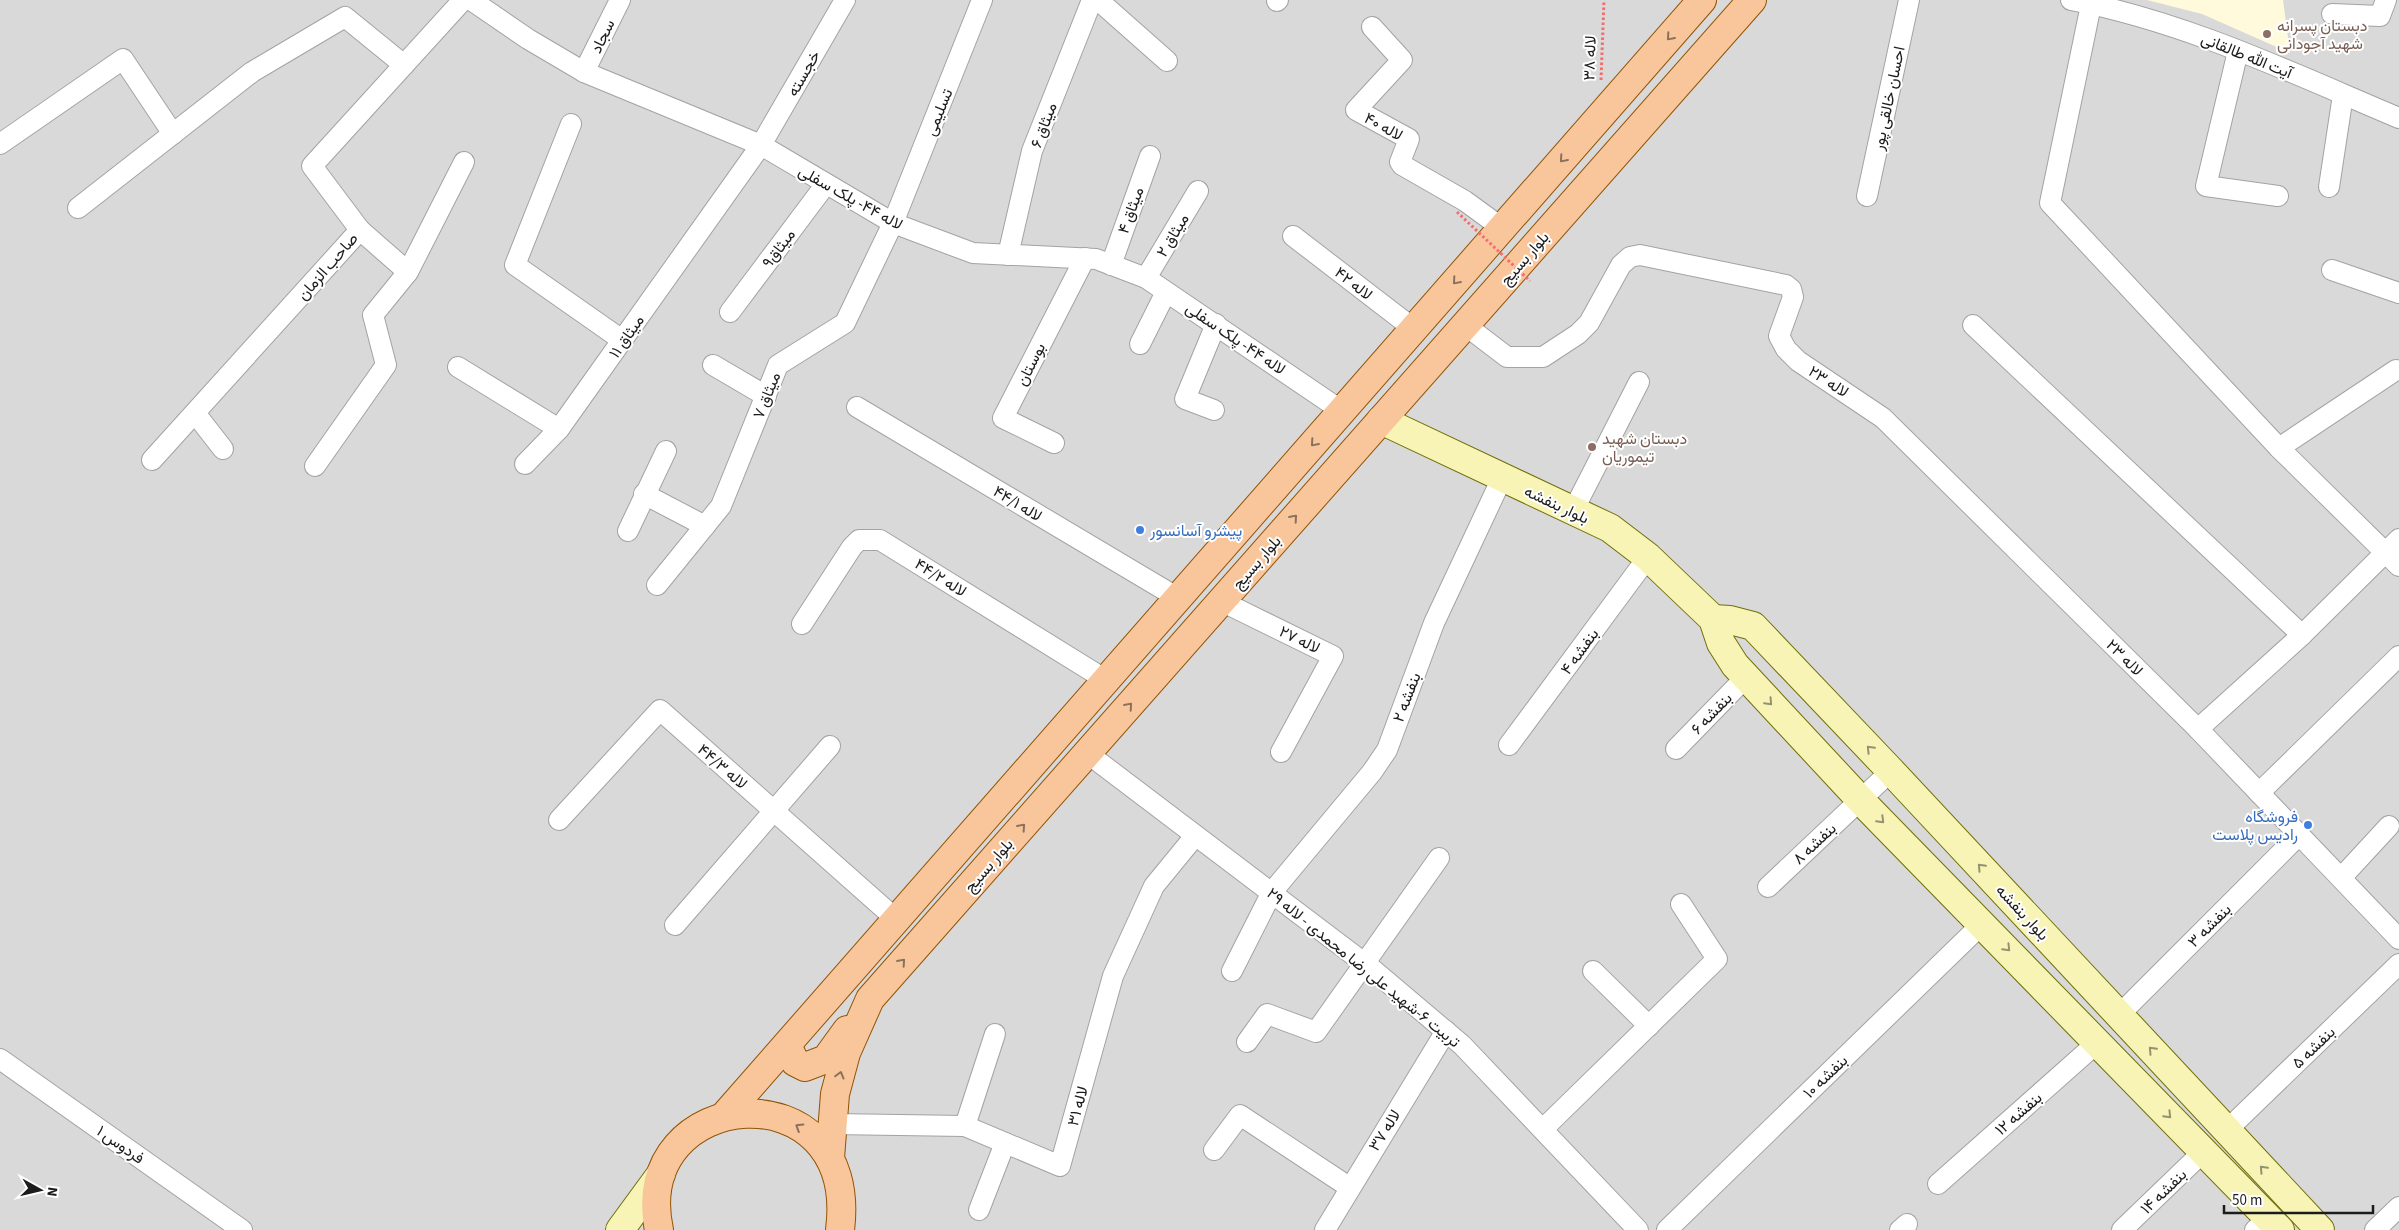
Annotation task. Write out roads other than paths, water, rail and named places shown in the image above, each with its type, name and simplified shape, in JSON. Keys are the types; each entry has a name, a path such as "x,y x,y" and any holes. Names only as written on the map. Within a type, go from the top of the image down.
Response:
{"main road":[{"name":"بلوار بسیج","path":"725,1115 1702,0"},
{"name":"بلوار بسیج","path":"830,1158 835,1094 846,1053 870,999 1752,0"},
{"name":"بلوار بنفشه","path":"1381,420 1610,528 1648,557 1713,620 1721,643 1735,665 1746,677 1861,799 2204,1151 2268,1226"},
{"name":"بلوار بنفشه","path":"1713,620 1730,620 1753,626 2320,1230"},
{"path":"787,1045 795,1062 805,1067 826,1059 870,999"},
{"path":"620,1230 661,1174 676,1148 697,1127 725,1115 755,1112 785,1118 811,1135 830,1158 840,1181 843,1206 840,1230"},
{"path":"659,1230 656,1201 661,1174"}],"street":[{"name":"صاحب الزمان","path":"152,460 360,230 312,166 463,0"},
{"name":"لاله ۴۴- پلک سفلی","path":"471,0 528,39 584,72 761,145 893,223 973,253 1096,259 1146,278 1342,411"},
{"name":"سجاد","path":"584,72 620,0"},
{"name":"خجسته","path":"761,145 845,0"},
{"name":"تسلیمی","path":"893,223 982,0"},
{"name":"میثاق ۶","path":"1008,255 1032,151 1092,0"},
{"path":"1098,0 1167,61"},
{"name":"احسان خالقی پور","path":"1867,196 1909,0"},
{"name":"آیت الله طالقانی","path":"2071,0 2092,2 2182,29 2399,118"},
{"path":"2332,14 2380,16 2386,0"},
{"path":"2092,2 2050,203 2279,448 2395,552 2198,729 2399,939"},
{"path":"78,208 252,72 345,17 404,65"},
{"name":"لاله ۴۰","path":"1372,27 1402,60 1356,110 1409,139 1400,162 1402,165 1465,202 1502,228"},
{"path":"2238,51 2206,186 2278,196"},
{"path":"0,144 124,59 173,134"},
{"path":"2329,187 2343,95"},
{"path":"571,124 515,265 622,340"},
{"name":"میثاق ۱۱","path":"525,464 559,429 761,145"},
{"name":"میثاق ۴","path":"1111,264 1150,156"},
{"path":"315,466 386,364 372,315 408,272 464,162"},
{"name":"میثاق۹","path":"730,312 826,184"},
{"name":"میثاق ۲","path":"1146,278 1198,191"},
{"name":"میثاق ۷","path":"657,585 721,506 778,365 845,323 893,223"},
{"path":"360,230 408,272"},
{"name":"لاله ۴۲","path":"1293,236 1414,329"},
{"name":"لاله ۲۳","path":"1465,325 1507,357 1543,357 1578,334 1589,323 1621,265 1630,258 1640,255 1786,285 1791,289 1793,297 1779,336 1786,349 1798,361 1883,418 2198,729"},
{"name":"بوستان","path":"1054,443 1003,418 1085,258"},
{"path":"2332,270 2399,293"},
{"path":"1140,344 1166,292"},
{"path":"1214,410 1185,399 1216,324"},
{"path":"1972,325 2302,634"},
{"path":"713,365 766,396"},
{"path":"458,367 559,429"},
{"path":"2279,448 2396,370"},
{"path":"1574,511 1639,382"},
{"name":"لاله ۴۴/۱","path":"858,407 1178,598"},
{"path":"195,413 223,449"},
{"path":"628,531 666,450"},
{"name":"بنفشه ۲","path":"1232,970 1272,892 1372,772 1387,750 1434,623 1502,478"},
{"path":"644,494 705,526"},
{"name":"لاله ۴۴/۲","path":"802,624 852,547 859,540 880,540 1106,680"},
{"name":"بنفشه ۴","path":"1510,745 1648,557"},
{"name":"لاله ۲۷","path":"1221,601 1333,656 1281,752"},
{"path":"2259,793 2399,656"},
{"name":"بنفشه ۶","path":"1676,748 1746,677"},
{"name":"لاله ۴۴/۳","path":"559,820 660,710 897,920"},
{"path":"675,925 830,746"},
{"name":"تربیت ۶-شهید علی رضا محمدی - لاله ۲۹","path":"1087,753 1272,892 1446,1031 1543,1129 1638,1230"},
{"name":"بنفشه ۸","path":"1768,888 1891,771"},
{"path":"2341,878 2389,826"},
{"name":"بنفشه ۳","path":"2119,1015 2299,835"},
{"name":"لاله ۳۱","path":"832,1124 965,1126 1060,1166 1113,976 1154,886 1195,836"},
{"path":"1247,1042 1267,1014 1316,1032 1439,858"},
{"path":"1543,1129 1717,959 1681,904"},
{"name":"بنفشه ۱۰","path":"1666,1230 1983,923"},
{"name":"بنفشه ۵","path":"2227,1130 2399,964"},
{"path":"1593,971 1649,1026"},
{"name":"لاله ۳۷","path":"1324,1230 1446,1031"},
{"path":"965,1126 995,1034"},
{"name":"بنفشه ۱۲","path":"1938,1184 2098,1042"},
{"name":"فردوس ۱","path":"0,1058 242,1230"},
{"path":"1214,1150 1240,1115 1349,1187"},
{"path":"979,1210 1005,1143"},
{"name":"بنفشه ۱۴","path":"2122,1230 2204,1151"},
{"path":"2375,1230 2399,1207"}],"place":[{"name":"دبستان پسرانه شهید آجودانی","path":"2267,34"},
{"name":"دبستان شهید تیموریان","path":"1592,447"},
{"name":"پیشرو آسانسور","path":"1140,530"},
{"name":"فروشگاه رادیس پلاست","path":"2308,825"}]}
